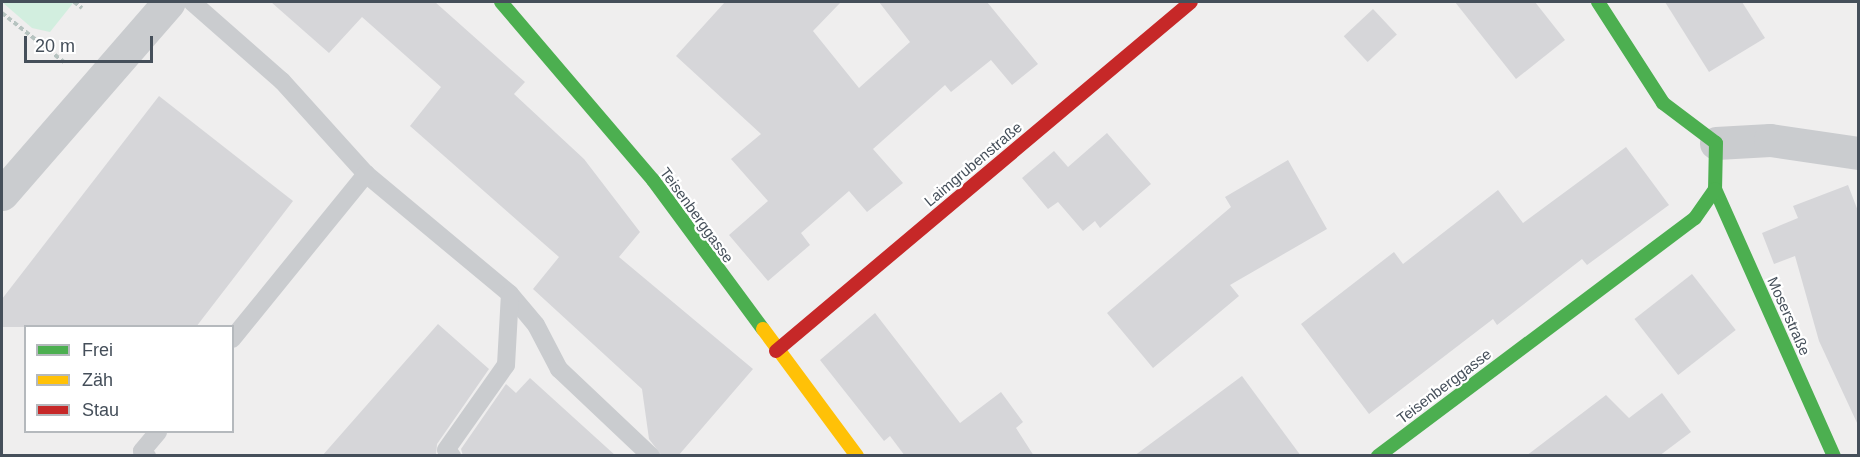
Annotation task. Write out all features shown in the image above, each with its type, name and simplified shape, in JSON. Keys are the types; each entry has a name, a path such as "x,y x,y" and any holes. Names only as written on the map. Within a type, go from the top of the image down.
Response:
{"street":[{"path":"2,194 97,88 169,2"},
{"name":"Teisenberggasse","path":"501,2 652,180 776,351 857,456"},
{"name":"Laimgrubenstraße","path":"776,351 1191,2"},
{"path":"1598,2 1663,102 1716,143 1770,140 1858,153"},
{"name":"Moserstraße","path":"1716,143 1715,189 1834,456"},
{"name":"Teisenberggasse","path":"1378,456 1695,218 1715,189"}],"lane":[{"path":"192,2 282,81 366,174 510,294 536,325 559,369 651,456"},
{"path":"234,337 366,174"},
{"path":"452,456 446,450 506,365 510,294"},
{"path":"142,454 157,433"}],"path":[{"path":"74,2 82,8"},
{"path":"2,13 97,88"}],"green space":[{"path":"2,2 74,2 50,32 32,28"}],"building":[{"path":"271,2 435,2 525,82 514,94 584,159 640,232 619,257 753,369 678,456 662,456 649,439 642,389 533,289 559,257 410,126 441,87 362,17 329,53"},
{"path":"725,2 841,2 813,31 859,88 910,42 879,2 987,2 1038,64 1012,85 991,60 951,92 945,85 873,149 903,183 867,212 849,191 801,233 810,245 768,281 729,235 768,201 731,159 761,134 676,56"},
{"path":"1455,2 1535,2 1565,40 1516,79"},
{"path":"1665,2 1742,2 1765,38 1709,72"},
{"path":"1373,9 1397,35 1368,62 1344,36"},
{"path":"159,96 293,201 198,325 2,327 2,299"},
{"path":"1107,133 1151,184 1100,228 1095,221 1083,231 1058,202 1048,209 1022,178 1054,151 1068,167"},
{"path":"1626,147 1669,205 1587,265 1582,259 1497,325 1493,319 1369,414 1301,324 1394,252 1403,264 1498,190 1523,223"},
{"path":"1288,160 1327,229 1230,285 1239,296 1153,368 1107,313 1231,207 1225,197"},
{"path":"1848,185 1858,211 1858,425 1819,341 1795,256 1774,264 1762,233 1798,218 1793,206"},
{"path":"1692,274 1736,330 1678,375 1634,319"},
{"path":"875,313 960,423 1001,392 1023,422 1016,428 1034,456 905,456 890,436 884,441 820,360"},
{"path":"438,324 489,369 437,444 436,456 322,456"},
{"path":"1242,376 1301,456 1134,456"},
{"path":"530,378 616,456 463,456 461,449 506,384 516,393"},
{"path":"1662,393 1691,432 1659,456 1526,456 1606,395 1629,418"}],"traffic: fast":[{"path":"501,2 653,180 763,329"},
{"path":"1598,2 1663,103 1716,143 1715,189 1834,456"},
{"path":"1378,456 1695,218 1715,189"}],"traffic: slow":[{"path":"763,329 857,456"}],"traffic: jam":[{"path":"776,351 1191,2"}]}
